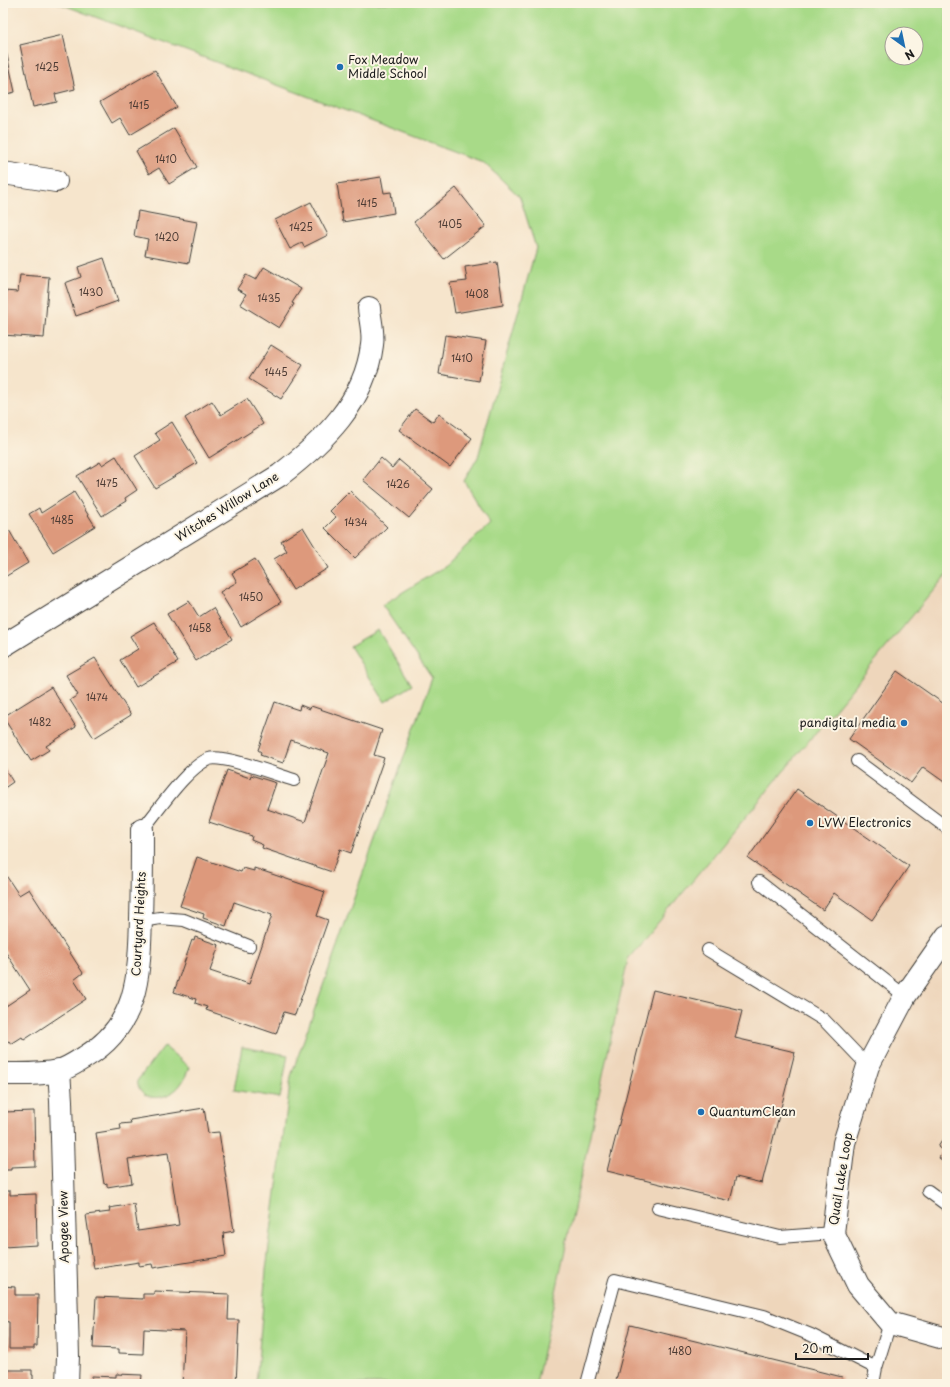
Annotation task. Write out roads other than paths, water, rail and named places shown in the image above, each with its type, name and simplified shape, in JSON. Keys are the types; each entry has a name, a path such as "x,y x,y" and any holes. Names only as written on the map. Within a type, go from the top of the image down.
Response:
{"street":[{"path":"3,173 56,181"},
{"name":"Witches Willow Lane","path":"3,646 280,475 308,454 335,425 355,398 367,372 372,343 369,308"},
{"name":"Courtyard Heights","path":"3,1074 36,1074 59,1070 93,1052 110,1039 121,1023 131,1003 140,957 142,830"},
{"name":"Quail Lake Loop","path":"890,1322 858,1285 833,1233 844,1143 868,1066 905,996 947,936"},
{"name":"Apogee View","path":"59,1070 67,1348 66,1384"},
{"path":"890,1322 947,1339"}],"lane":[{"path":"142,830 191,770 210,759 228,760 294,780"},
{"path":"857,761 947,828"},
{"path":"759,882 905,996"},
{"path":"141,921 160,918 184,920 249,946"},
{"path":"708,950 824,1020 868,1066"},
{"path":"928,1192 947,1205"},
{"path":"658,1208 780,1237 833,1233"},
{"path":"587,1384 615,1280 764,1316 811,1335 876,1368"},
{"path":"873,1384 876,1368 890,1322"}],"place":[{"name":"Fox Meadow Middle School","path":"340,67"},
{"name":"pandigital media","path":"904,723"},
{"name":"LVW Electronics","path":"810,823"},
{"name":"QuantumClean","path":"701,1112"}]}
